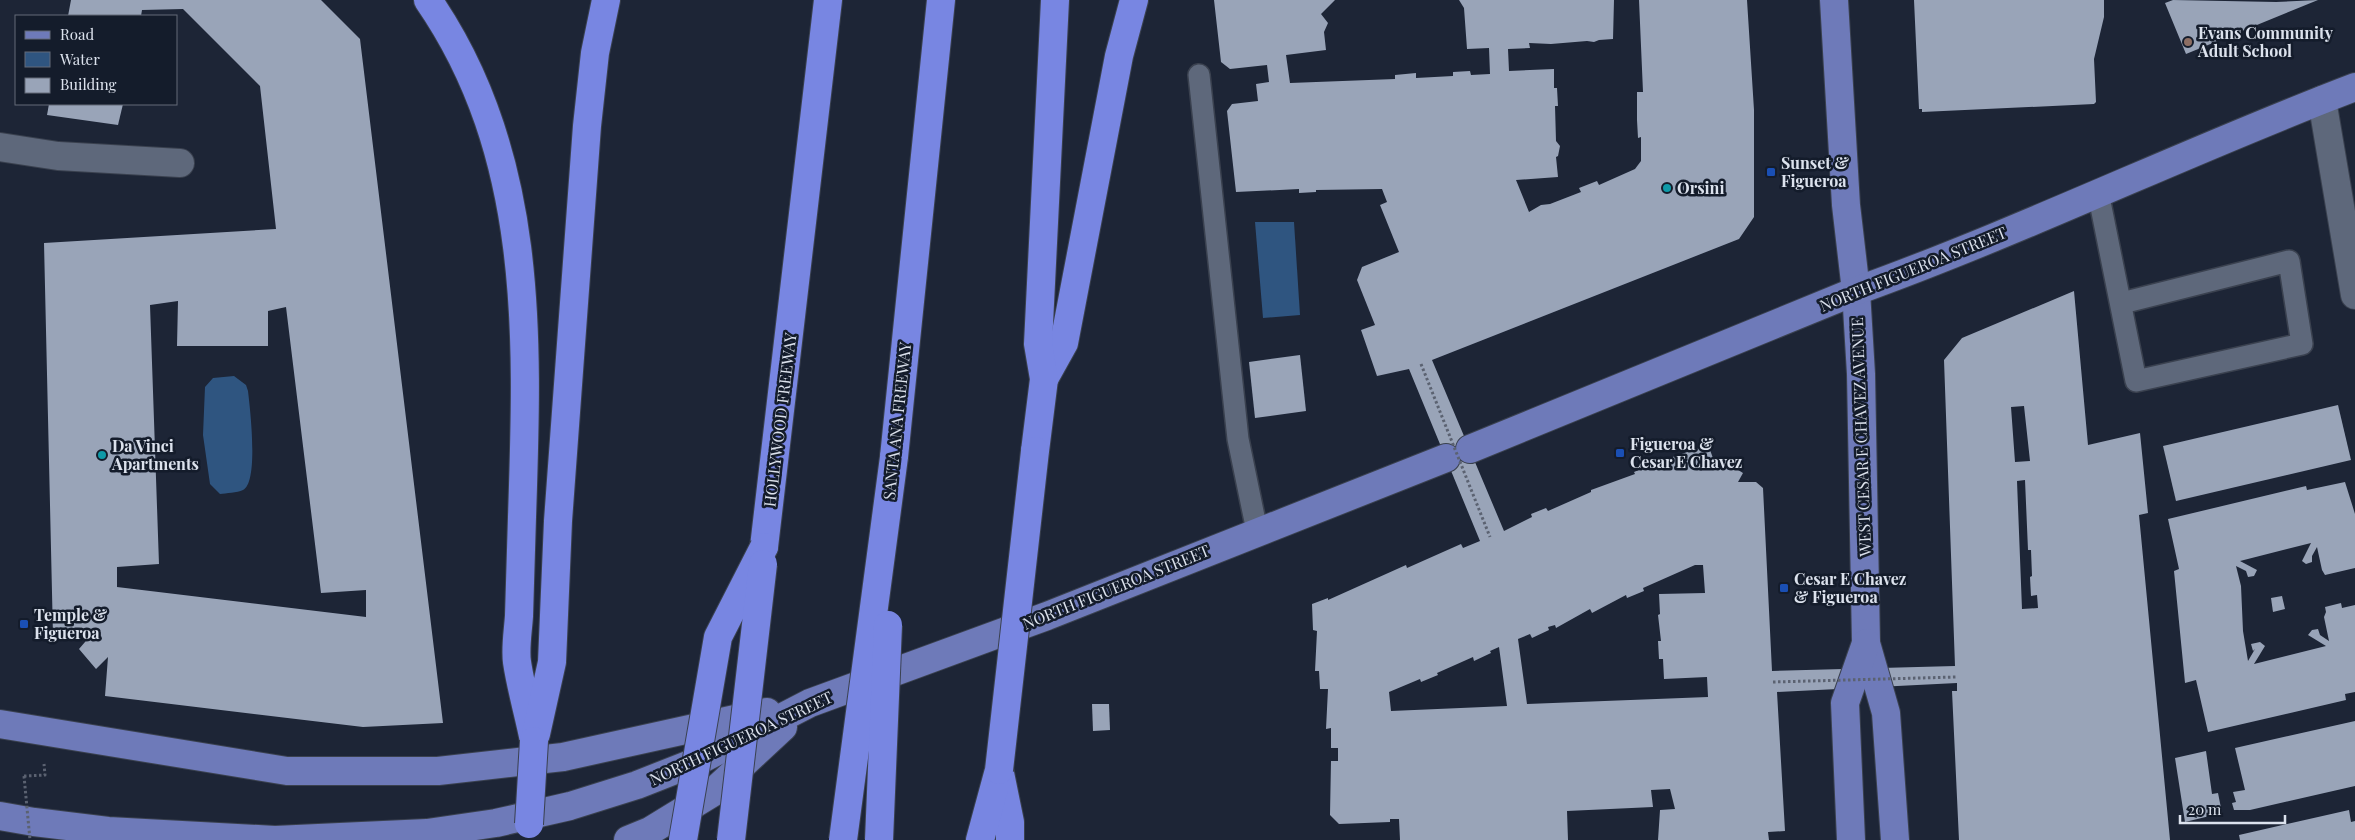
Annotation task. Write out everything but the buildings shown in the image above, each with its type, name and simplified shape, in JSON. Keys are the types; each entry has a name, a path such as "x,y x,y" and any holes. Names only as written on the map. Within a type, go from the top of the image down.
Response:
{"highway":[{"path":"428,0 444,23 477,84 500,154 514,223 522,290 526,367 517,661 534,741"},
{"path":"528,840 534,741 552,662 558,567 559,511 587,126 595,53 606,0"},
{"name":"HOLLYWOOD FREEWAY","path":"731,840 828,0"},
{"name":"SANTA ANA FREEWAY","path":"843,840 894,456 941,0"},
{"path":"980,838 999,770 1034,451 1044,378 1038,344 1055,0"},
{"path":"1044,378 1064,343 1119,56 1134,0"},
{"path":"879,840 894,456"},
{"path":"684,840 718,637 764,547"},
{"path":"999,770 1010,831"}],"main road":[{"name":"WEST CESAR E CHAVEZ AVENUE","path":"1834,0 1846,205 1856,291 1860,374 1866,643 1886,713 1895,840"},
{"name":"NORTH FIGUEROA STREET","path":"0,816 108,831 275,840 427,833 496,823 570,806 637,785 698,761 810,703 1047,616 1257,531 1458,454 1856,291 1921,268 2098,192 2355,87"},
{"name":"WEST CESAR E CHAVEZ AVENUE","path":"1851,840 1846,703 1866,643"},
{"path":"0,724 287,770 438,771 563,757 810,703"},
{"path":"628,840 650,831 712,793 810,703"}],"street":[{"path":"2322,100 2355,295"},
{"path":"0,147 58,156 180,163"}],"lane":[{"path":"1199,74 1238,439 1257,531"},
{"path":"2098,192 2122,303 2136,381 2302,344 2288,261 2122,303"}],"path":[{"path":"1421,364 1490,537"},
{"path":"1773,682 1956,677"},
{"path":"30,840 24,776 45,775 45,764 39,763"}],"water":[{"path":"1255,222 1294,222 1300,315 1263,318"},
{"path":"234,376 246,385 248,391 252,444 251,474 248,484 243,490 220,494 210,484 203,435 205,387 213,378"}],"place":[{"name":"Evans Community Adult School","path":"2188,42"},
{"name":"Sunset & Figueroa","path":"1771,172"},
{"name":"Orsini","path":"1667,188"},
{"name":"Figueroa & Cesar E Chavez","path":"1620,453"},
{"name":"Da Vinci Apartments","path":"102,455"},
{"name":"Cesar E Chavez & Figueroa","path":"1784,588"},
{"name":"Temple & Figueroa","path":"24,624"}]}
